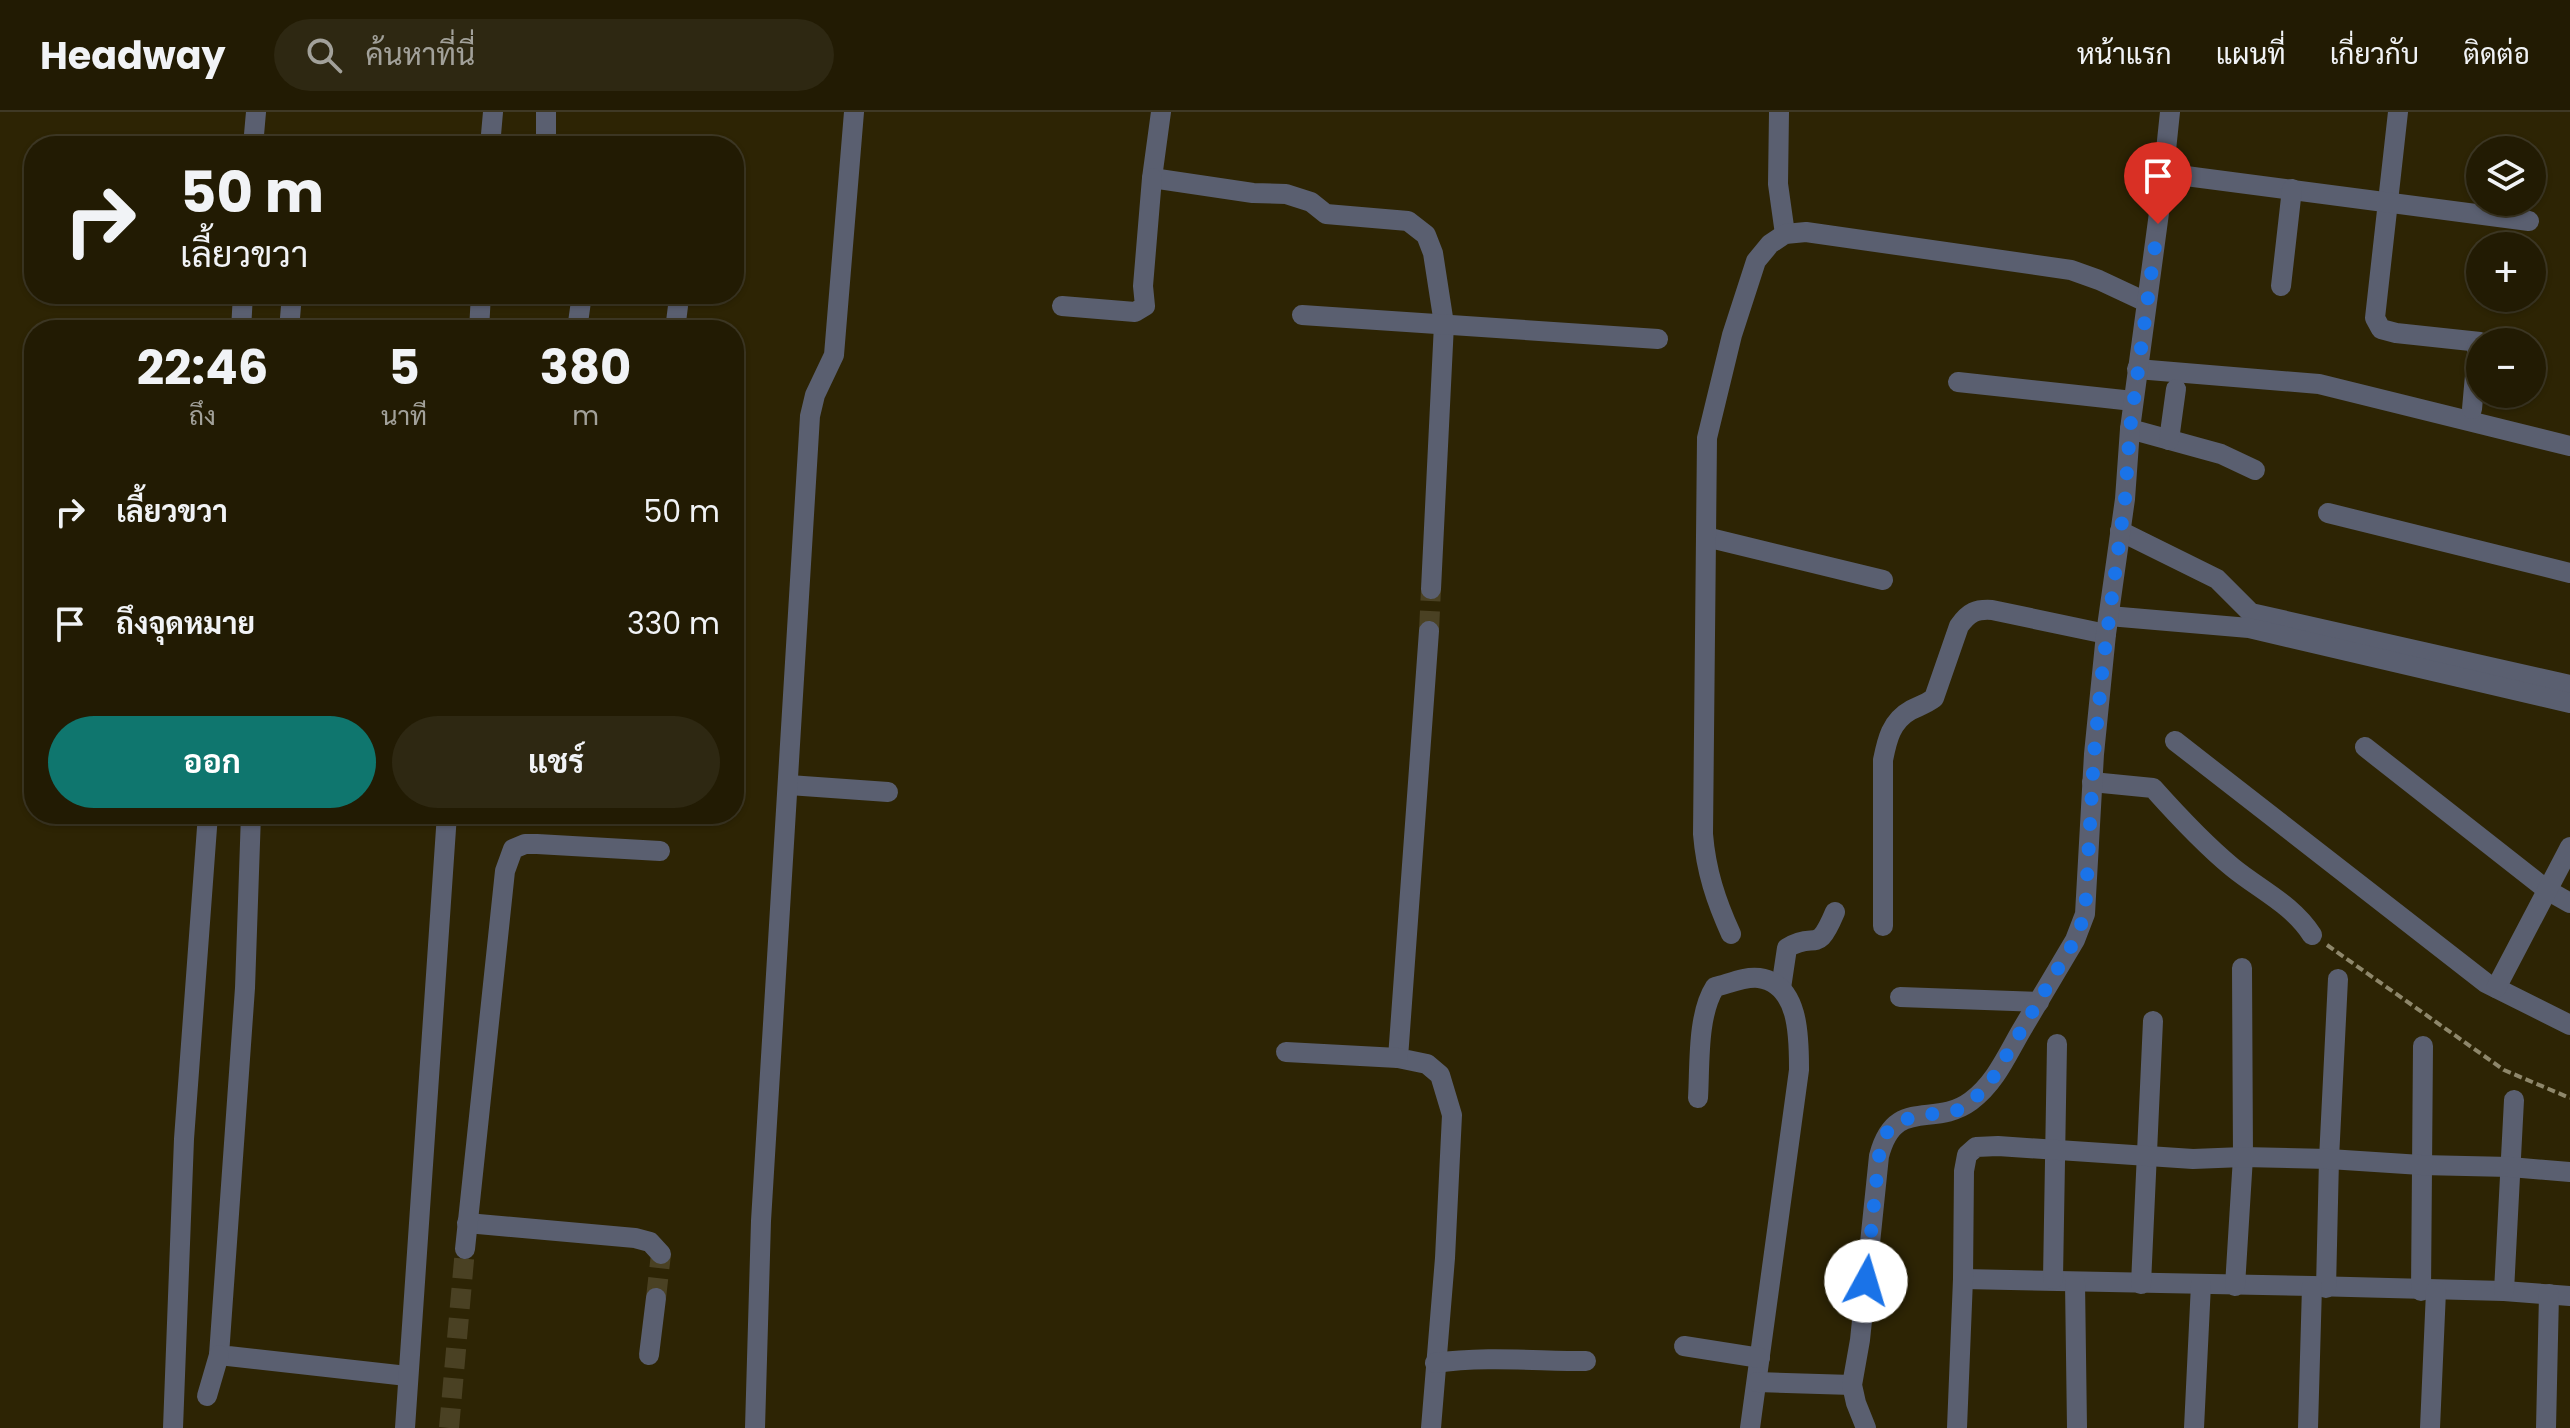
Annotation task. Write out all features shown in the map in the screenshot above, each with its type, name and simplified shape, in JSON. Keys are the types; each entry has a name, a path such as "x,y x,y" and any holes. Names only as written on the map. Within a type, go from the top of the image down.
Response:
{"street":[{"path":"254,136 256,112"},
{"path":"491,136 493,112"},
{"path":"546,112 546,136"},
{"path":"755,1428 761,1221 810,416 815,395 834,355 854,112"},
{"path":"1062,306 1135,312 1145,306 1143,286 1161,112"},
{"path":"1779,112 1778,184 1785,234"},
{"path":"1866,1428 1852,1385 1860,1340 1879,1156 1884,1136 1893,1125 1912,1117 1959,1110 1987,1088 2075,940 2085,914 2092,782 2107,625 2170,112"},
{"path":"2398,112 2375,318 2381,329 2396,333 2466,341"},
{"path":"2163,173 2529,221"},
{"path":"1152,178 1253,193 1286,194 1311,202 1326,214 1408,221 1426,235 1433,253 1444,324 1431,589"},
{"path":"2281,286 2292,189"},
{"path":"1731,934 1714,896 1705,862 1703,834 1707,438 1732,335 1756,261 1770,244 1785,234 1806,232 1835,235 2071,270 2146,302"},
{"path":"1302,315 1658,339"},
{"path":"2137,369 2319,384 2570,446"},
{"path":"1958,382 2133,401"},
{"path":"2169,440 2176,389"},
{"path":"2130,429 2221,454 2255,470"},
{"path":"2328,513 2570,573"},
{"path":"2120,531 2217,579 2251,613 2570,685"},
{"path":"1706,537 1883,580"},
{"path":"1883,926 1883,760 1889,734 1909,711 1934,698 1959,626 1966,616 1978,609 2107,625 2249,628 2570,703"},
{"path":"1398,1058 1429,631"},
{"path":"2175,741 2486,983 2570,1025"},
{"path":"2365,747 2547,890 2570,903"},
{"path":"2092,782 2153,788 2202,841 2235,869 2286,904 2312,935"},
{"path":"789,785 888,792"},
{"path":"173,1428 184,1139 207,824"},
{"path":"207,1396 219,1355 245,988 251,824"},
{"path":"405,1428 446,824"},
{"path":"465,1249 505,871 513,849 525,844 537,844 660,851"},
{"path":"2496,988 2570,847"},
{"path":"1750,1428 1799,1070 1799,1035 1794,1013 1781,988 1787,948 1793,944 1819,940 1825,935 1835,912"},
{"path":"2235,1286 2243,1157 2242,968"},
{"path":"1698,1098 1706,1001 1715,987 1759,978 1781,988"},
{"path":"2308,1428 2329,1159 2338,979"},
{"path":"1900,997 2039,1002"},
{"path":"2141,1284 2153,1021"},
{"path":"2053,1279 2057,1044"},
{"path":"2423,1046 2421,1165 2429,1291 2430,1428"},
{"path":"1286,1052 1398,1058 1427,1064 1440,1075 1452,1115 1445,1258 1431,1428"},
{"path":"2504,1291 2514,1100"},
{"path":"1957,1428 1964,1171 1967,1155 1976,1147 2193,1159 2329,1159 2570,1172"},
{"path":"467,1223 635,1238 650,1242 661,1254"},
{"path":"1963,1279 2504,1291 2570,1296"},
{"path":"2075,1282 2077,1428"},
{"path":"2194,1428 2201,1284"},
{"path":"2546,1428 2549,1294"},
{"path":"649,1355 656,1298"},
{"path":"1684,1346 1760,1358"},
{"path":"219,1355 407,1376"},
{"path":"1435,1363 1486,1359 1586,1361"},
{"path":"1757,1382 1852,1385"}],"path":[{"path":"2312,935 2504,1070 2570,1098"}],"tunnel":[{"path":"1429,631 1431,589"},
{"path":"449,1428 465,1249"},
{"path":"656,1298 661,1254"}],"route":[{"path":"1866,1281 1879,1156 1884,1136 1893,1125 1912,1117 1959,1110 1987,1088 2075,940 2085,914 2094,754 2106,634 2158,224"}]}
